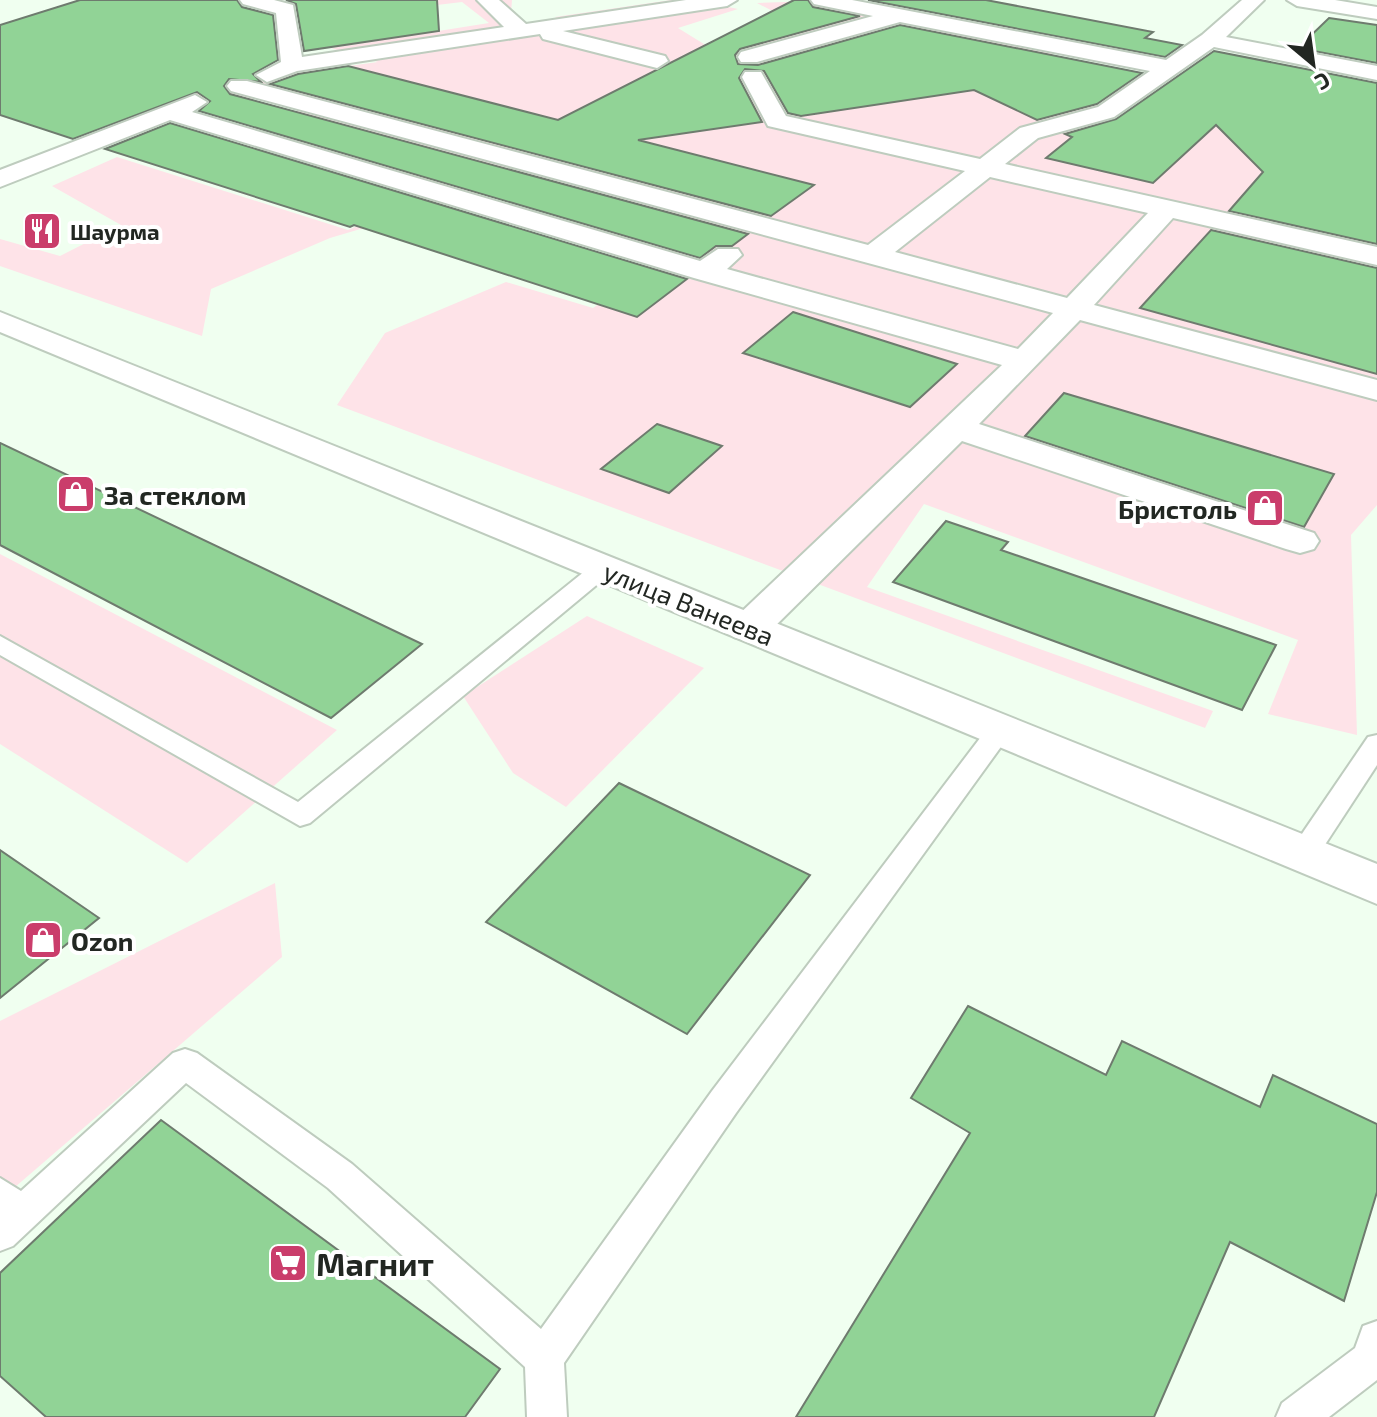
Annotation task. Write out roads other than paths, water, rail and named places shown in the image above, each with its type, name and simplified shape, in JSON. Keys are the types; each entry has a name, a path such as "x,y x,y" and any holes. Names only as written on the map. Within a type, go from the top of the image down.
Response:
{"street":[{"path":"250,0 286,9 311,0"},
{"path":"487,0 525,29 657,61"},
{"path":"0,179 292,65 727,0"},
{"path":"821,0 1170,68"},
{"path":"874,255 1029,133 1106,112 1210,40 1254,0"},
{"path":"1297,0 1377,13"},
{"path":"286,9 292,65"},
{"path":"899,15 751,67 777,121 1377,256"},
{"path":"1210,40 1377,73"},
{"path":"239,86 1377,390"},
{"path":"167,112 704,272 1025,361"},
{"path":"749,628 1025,361 1167,208"},
{"path":"704,272 765,228"},
{"name":"улица Ванеева","path":"0,321 1377,885"},
{"path":"956,428 1300,541"}],"lane":[{"path":"0,644 300,816 603,568"},
{"path":"547,1417 544,1358 724,1102 999,731"},
{"path":"1303,855 1377,744"},
{"path":"7,1214 185,1063 340,1176 544,1358"},
{"path":"1296,1417 1371,1360 1377,1340"}],"place":[{"name":"Шаурма","path":"42,231"},
{"name":"За стеклом","path":"76,494"},
{"name":"Бристоль","path":"1265,508"},
{"name":"Ozon","path":"43,940"},
{"name":"Магнит","path":"288,1263"}]}
